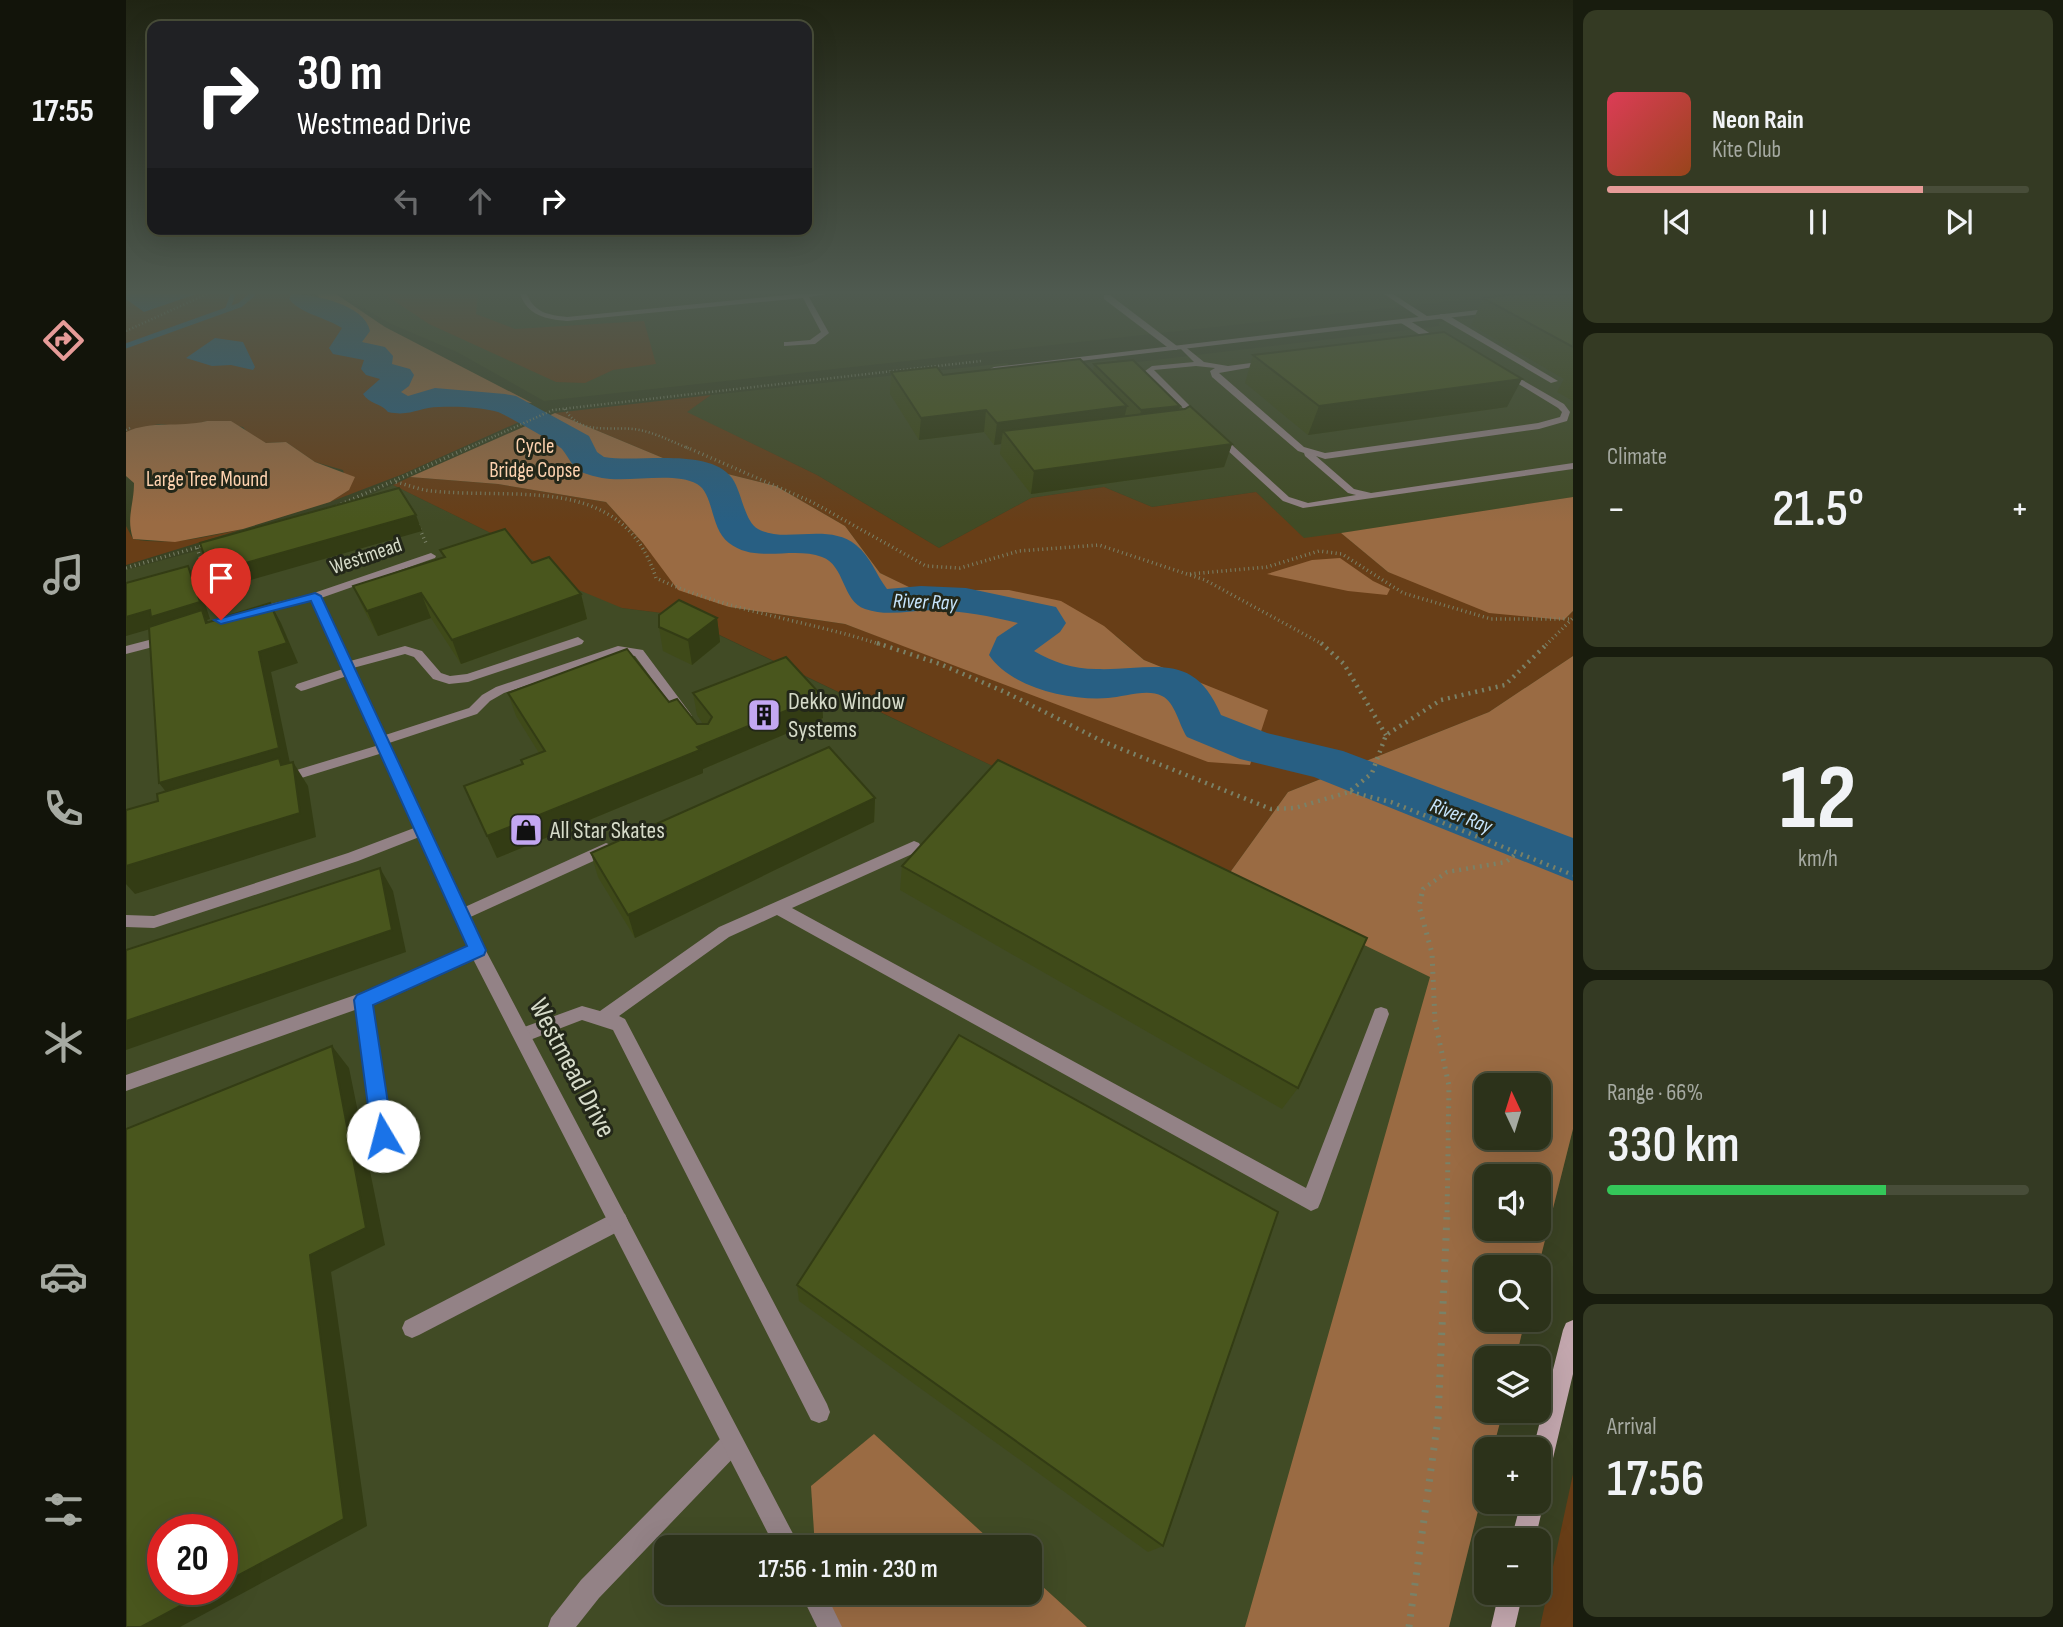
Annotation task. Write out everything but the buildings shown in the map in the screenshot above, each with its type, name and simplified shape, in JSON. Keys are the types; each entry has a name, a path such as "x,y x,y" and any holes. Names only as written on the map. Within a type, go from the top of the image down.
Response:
{"main road":[{"path":"1547,1437 1573,1330"},
{"path":"1503,1627 1508,1605"}],"street":[{"path":"1150,370 1286,499 1307,506 1573,466"},
{"path":"1217,370 1214,371 1215,375 1351,491 1371,496"},
{"path":"1502,370 1573,413"},
{"path":"1535,370 1554,381"},
{"path":"1301,449 1325,456 1539,425 1564,419 1566,412 1561,406"},
{"name":"Westmead","path":"221,620 315,596 431,556"},
{"name":"Westmead","path":"315,596 477,950"},
{"path":"126,650 175,637"},
{"path":"301,687 405,650 418,654 437,676 449,680 468,678 578,641"},
{"path":"264,784 473,711 486,698 500,690 618,650 639,653 697,731"},
{"path":"126,921 154,922 353,857 422,830"},
{"path":"461,915 618,844"},
{"path":"602,1019 724,932 914,847"},
{"path":"778,908 1311,1201 1381,1014"},
{"path":"126,1083 363,1000 477,950"},
{"name":"Westmead Drive","path":"477,950 782,1535"},
{"path":"363,1000 387,1163"},
{"path":"522,1035 582,1013 619,1024 818,1412"},
{"path":"412,1328 618,1221"},
{"path":"560,1627 590,1590 733,1443"},
{"path":"819,1605 830,1627"}],"path":[{"path":"565,409 571,420 588,428 642,430 740,468 812,502 926,566 960,568 1019,551 1085,545 1110,547 1189,574 1328,646 1344,664 1386,734"},
{"path":"336,506 550,411"},
{"path":"395,482 431,491 521,494 586,502 618,518 649,556 656,578 666,585 731,607 832,628 940,664 1005,692 1104,742 1270,809 1295,808 1349,792 1372,773 1386,734 1441,700 1505,685 1572,619"},
{"path":"395,482 400,493"},
{"path":"416,522 431,556"},
{"path":"126,568 209,544"},
{"path":"197,548 221,620"},
{"path":"1189,574 1266,567 1319,551 1342,554 1403,593 1491,619 1572,619"},
{"path":"1349,792 1391,802 1573,875"},
{"path":"1409,1627 1438,1419 1448,1195 1449,1086 1435,1021 1432,953 1419,906 1423,889 1447,872 1506,862 1517,853"}],"shaded area":[{"path":"126,370 373,370 393,377 374,395 390,401 395,406 407,408 438,399 497,405 528,418 403,474 330,502 349,490 343,470 315,462 286,442 266,443 250,436 243,427 207,421 185,427 159,424 126,432"},
{"path":"489,370 826,370 544,401"},
{"path":"530,370 614,370 585,383 556,382"},
{"path":"943,370 1573,370 1573,497 1304,539 1256,492 1152,507 1104,487 1031,498 939,548 817,475 686,412 711,395"},
{"path":"711,395 687,412 817,475 939,548 1031,498 1104,487 1152,507 1256,492 1304,538 1341,533 1388,572 1564,620 1573,611 1573,656 1489,712 1288,792 1226,878 678,615 622,608 569,586 501,538 393,485 410,477 498,484 606,502 643,543 729,607 845,624 989,677 1212,688 1144,660 1116,636 890,588 898,582 880,573 845,526 776,486 663,458 555,413"},
{"path":"393,485 501,538 622,608 677,615 1573,1044 1573,1129 1551,1216 1551,1164 1474,1164 1474,1241 1545,1241 1541,1255 1474,1255 1474,1332 1522,1332 1519,1346 1474,1346 1474,1423 1500,1423 1496,1437 1474,1437 1474,1514 1477,1514 1449,1627 126,1627 126,570 303,522"},
{"path":"126,526 133,539 161,542 188,540 243,529 126,565"},
{"path":"1573,1474 1573,1627 1540,1627 1545,1605 1551,1605 1551,1576"}],"green space":[{"path":"395,370 468,370 532,403 454,396 402,399 394,392 410,376"},
{"name":"Cycle Bridge Copse","path":"555,413 663,458 776,486 845,526 880,573 915,590 1009,590 1061,601 1104,626 1144,660 1268,710 1250,765 1208,762 845,624 729,607 678,590 643,543 606,502 498,484 410,477"},
{"name":"Large Tree Mound","path":"231,421 266,443 286,442 315,462 355,477 349,490 330,502 243,529 175,542 133,539 130,518 134,483 126,476 126,432 146,426"},
{"path":"1573,497 1573,611 1564,620 1489,613 1388,572 1341,533"},
{"path":"1340,558 1373,581 1390,589 1387,595 1348,591 1267,574 1312,560"},
{"path":"1573,656 1573,1129 1551,1216 1551,1164 1474,1164 1474,1241 1545,1241 1541,1255 1474,1255 1474,1332 1522,1332 1519,1346 1474,1346 1474,1423 1500,1423 1496,1437 1474,1437 1474,1514 1477,1514 1449,1627 1245,1627 1430,977 1226,878 1288,792 1489,712"},
{"path":"874,1434 985,1535 814,1535 811,1486"},
{"path":"1042,1586 1087,1627 820,1627 819,1605 1042,1605"}],"waterway":[{"name":"River Ray","path":"380,370 399,375 398,380 378,394 395,400 399,405 407,406 435,397 505,403 577,443 582,457 591,464 605,468 680,469 711,477 725,496 731,520 739,533 757,542 832,547 848,559 868,592 878,600 951,599 1041,616 1045,623 1012,646 1011,655 1041,672 1086,683 1167,681 1189,695 1203,726 1257,747 1326,763 1573,860"}],"place":[{"name":"Dekko Window Systems","path":"764,715"},
{"name":"All Star Skates","path":"526,830"}],"route":[{"path":"221,620 315,596 477,950 412,981 363,1000 383,1136"}]}
